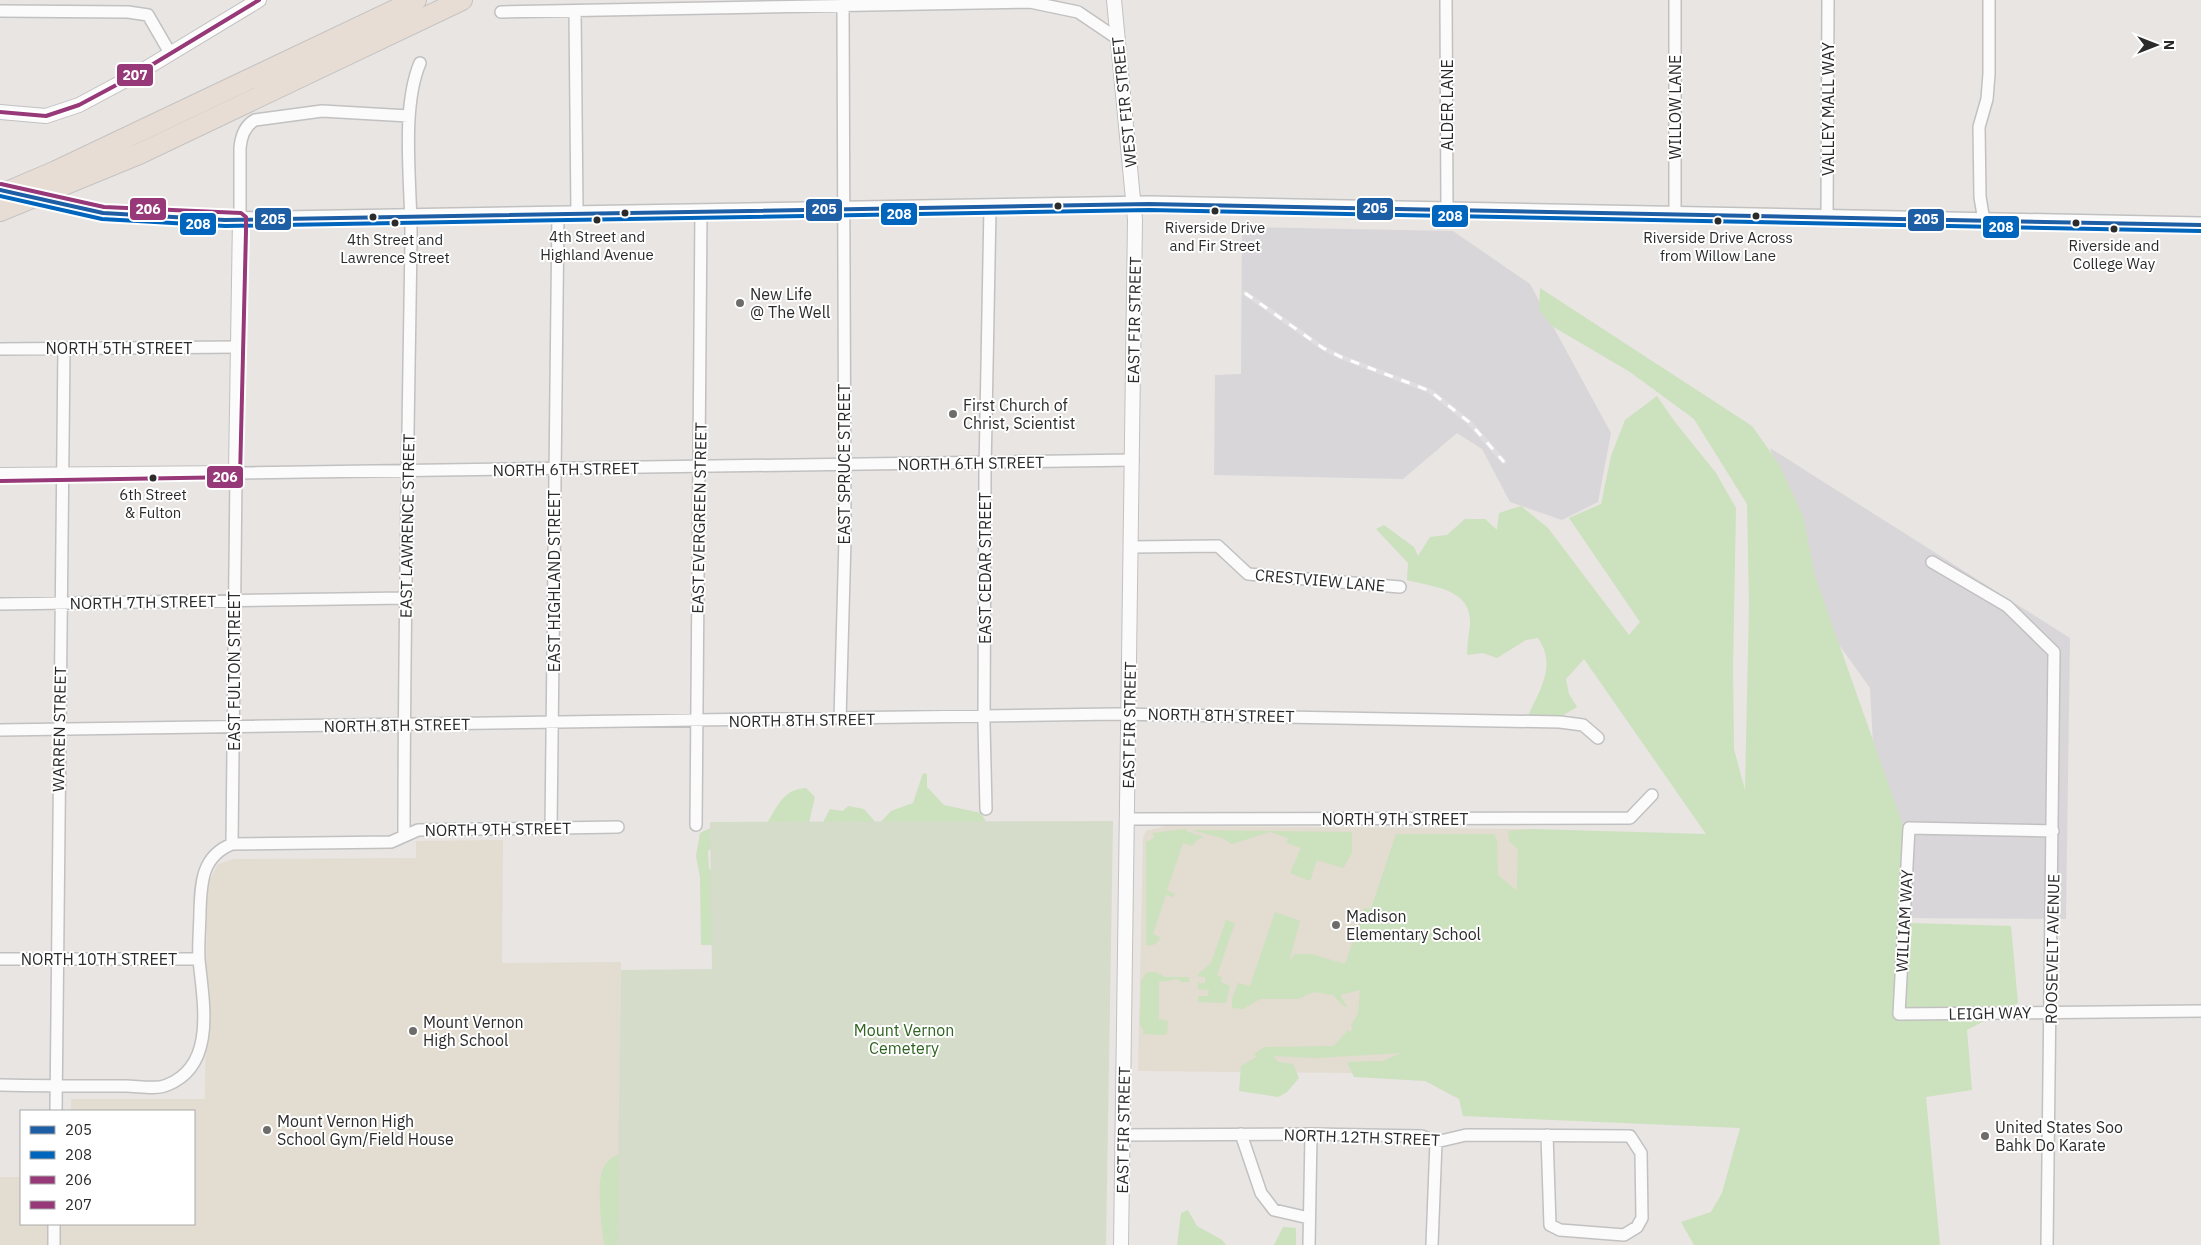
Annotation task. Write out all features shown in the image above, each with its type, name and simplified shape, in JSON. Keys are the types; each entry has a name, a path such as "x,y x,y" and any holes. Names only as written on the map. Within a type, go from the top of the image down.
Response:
{"highway":[{"path":"0,194 65,167 416,0"},
{"path":"0,211 139,154 462,0"}],"main road":[{"path":"0,190 103,213 240,219 1134,204 2201,225"}],"street":[{"path":"0,112 46,116 79,105 259,0"},
{"name":"WEST FIR STREET","path":"1114,0 1134,204"},
{"name":"ALDER LANE","path":"1446,0 1447,210"},
{"name":"WILLOW LANE","path":"1675,0 1675,215"},
{"name":"VALLEY MALL WAY","path":"1827,218 1828,0"},
{"path":"1984,221 1980,197 1979,127 1987,98 1989,74 1989,0"},
{"path":"501,12 1030,2 1078,12 1118,39"},
{"name":"EAST SPRUCE STREET","path":"840,719 844,465 843,6"},
{"path":"0,11 128,12 148,15 170,53"},
{"path":"575,11 577,213"},
{"name":"EAST LAWRENCE STREET","path":"404,836 411,216 409,116 414,77 420,63"},
{"path":"240,219 240,143 248,124 255,120 322,111 409,116"},
{"name":"EAST FIR STREET","path":"1122,1245 1132,547 1134,204"},
{"name":"EAST CEDAR STREET","path":"986,809 984,717 990,207"},
{"name":"EAST EVERGREEN STREET","path":"696,825 701,211"},
{"name":"EAST HIGHLAND STREET","path":"551,828 558,213"},
{"name":"EAST FULTON STREET","path":"232,844 240,219"},
{"name":"NORTH 5TH STREET","path":"0,349 238,347"},
{"name":"WARREN STREET","path":"56,1110 64,348"},
{"name":"NORTH 6TH STREET","path":"0,475 62,476 1133,460"},
{"name":"CRESTVIEW LANE","path":"1132,547 1218,546 1248,574 1400,587"},
{"name":"ROOSEVELT AVENUE","path":"1932,562 2006,606 2054,652 2047,1245"},
{"name":"NORTH 7TH STREET","path":"0,604 406,598"},
{"name":"NORTH 8TH STREET","path":"0,730 1129,714 1560,722 1582,725 1598,738"},
{"name":"NORTH 9TH STREET","path":"1128,819 1630,818 1652,795"},
{"name":"NORTH 9TH STREET","path":"232,844 391,842 418,830 618,827"},
{"name":"WILLIAM WAY","path":"1899,1014 1909,828 2053,831"},
{"path":"0,1085 165,1086 174,1082 189,1070 203,1042 204,1023 199,959 201,883 205,868 219,851 232,844"},
{"name":"NORTH 10TH STREET","path":"0,959 199,959"},
{"name":"LEIGH WAY","path":"1899,1014 2201,1011"},
{"path":"1241,1134 1260,1193 1274,1210 1309,1218"},
{"name":"NORTH 12TH STREET","path":"1124,1136 1241,1134 1422,1136 1436,1142 1466,1135 1630,1136 1640,1153 1642,1218 1637,1228 1624,1235 1560,1230 1550,1224 1547,1136"},
{"path":"1309,1245 1311,1134"},
{"path":"1432,1245 1436,1142"},
{"path":"54,1225 54,1245"}],"shaded area":[{"path":"1242,227 1453,231 1530,284 1611,433 1598,502 1562,520 1510,502 1482,449 1457,433 1403,479 1214,475 1215,375 1241,374"},
{"path":"1770,448 2070,638 2066,919 1895,918 1875,780 1870,688 1832,635"},
{"name":"Madison Elementary School","path":"1166,826 1531,829 1529,1015 1435,1054 1362,1073 1138,1071 1143,838 1146,831"},
{"name":"Mount Vernon High School","path":"503,840 502,963 621,962 618,1245 0,1245 0,1177 20,1177 20,1225 195,1225 195,1110 71,1110 71,1099 205,1099 207,885 218,864 234,859 416,858 416,841"}],"green space":[{"path":"1540,288 1752,426 1779,464 1803,516 1815,576 1905,831 1911,923 2011,926 2018,1003 1967,1030 1972,1090 1926,1097 1940,1245 1694,1245 1681,1222 1711,1212 1722,1193 1740,1128 1463,1116 1459,1099 1425,1081 1354,1077 1347,1062 1383,1061 1401,1053 1315,1058 1274,1056 1278,1062 1293,1064 1299,1078 1287,1092 1278,1097 1239,1091 1241,1066 1258,1056 1253,1055 1264,1047 1334,1046 1348,1030 1350,1032 1353,1028 1351,1025 1358,1014 1360,990 1340,995 1347,1007 1333,995 1314,992 1298,999 1260,999 1243,1009 1232,1008 1232,999 1238,983 1250,986 1275,912 1300,921 1289,962 1295,954 1311,954 1345,964 1364,908 1371,909 1396,834 1494,834 1497,840 1498,875 1517,891 1518,849 1509,841 1508,831 1531,829 1706,834 1584,659 1566,679 1569,694 1577,707 1562,716 1528,716 1545,677 1546,658 1544,648 1538,638 1526,640 1497,658 1483,653 1467,655 1470,624 1469,612 1465,603 1449,591 1407,580 1408,563 1376,529 1384,525 1414,547 1418,556 1430,537 1447,535 1465,519 1485,519 1497,530 1499,513 1521,506 1548,528 1629,635 1640,622 1569,518 1601,504 1611,456 1625,420 1657,396 1675,422 1716,473 1736,508 1733,668 1734,749 1745,790 1749,604 1747,504 1694,419 1630,372 1552,326 1539,310"},
{"path":"923,773 927,774 927,787 944,805 981,813 988,825 716,845 708,851 709,868 715,876 715,945 701,945 700,877 696,856 700,833 717,825 765,826 785,796 798,789 806,788 815,797 808,827 820,828 830,809 843,811 848,806 864,809 878,825 891,811 913,803"},
{"name":"Mount Vernon Cemetery","path":"1113,821 1106,1245 617,1245 621,970 712,969 710,822"},
{"path":"1186,829 1186,831 1204,837 1197,840 1192,846 1183,843 1167,890 1175,894 1173,897 1166,895 1153,934 1160,937 1155,944 1146,945 1146,842 1155,837 1152,833"},
{"path":"1191,830 1352,832 1352,853 1343,868 1317,860 1310,881 1290,873 1301,848 1287,843 1288,838 1270,832 1232,844 1222,838"},
{"path":"1226,920 1235,923 1217,975 1222,977 1221,982 1230,986 1226,1003 1198,1002 1198,996 1208,996 1209,990 1198,989 1198,983 1205,983 1205,977 1198,976 1198,974 1211,963"},
{"path":"1147,972 1155,972 1165,977 1189,977 1189,982 1180,982 1179,979 1159,982 1159,1019 1168,1021 1167,1033 1165,1035 1143,1034 1144,1031 1140,1025 1141,981"},
{"path":"622,1152 624,1245 605,1245 600,1205 600,1182 604,1167 612,1158"},
{"path":"1188,1210 1197,1226 1222,1240 1226,1245 1177,1245 1181,1213"},
{"path":"1283,1227 1296,1228 1296,1245 1274,1245"}],"railway":[{"path":"1245,293 1323,348 1341,357 1430,391 1469,422 1504,462"}],"transit line":[{"name":"207","path":"0,112 46,116 79,105 135,75 259,0"},
{"name":"206","path":"0,481 240,477 246,231 246,217 241,213 104,207 1,184"},
{"name":"205","path":"0,190 103,213 225,220 1149,204 2201,225"},
{"name":"208","path":"0,196 102,219 225,226 1149,210 2201,231"}],"place":[{"name":"Riverside Drive and Fir Street","path":"1215,211"},
{"name":"4th Street and Highland Avenue","path":"597,220"},
{"name":"Riverside Drive Across from Willow Lane","path":"1718,221"},
{"name":"4th Street and Lawrence Street","path":"395,223"},
{"name":"Riverside and College Way","path":"2114,229"},
{"name":"New Life @ The Well","path":"740,303"},
{"name":"First Church of Christ, Scientist","path":"953,414"},
{"name":"6th Street & Fulton","path":"153,478"},
{"name":"Madison Elementary School","path":"1336,925"},
{"name":"Mount Vernon High School","path":"413,1031"},
{"name":"Mount Vernon High School Gym/Field House","path":"267,1130"},
{"name":"United States Soo Bahk Do Karate","path":"1985,1136"}]}
